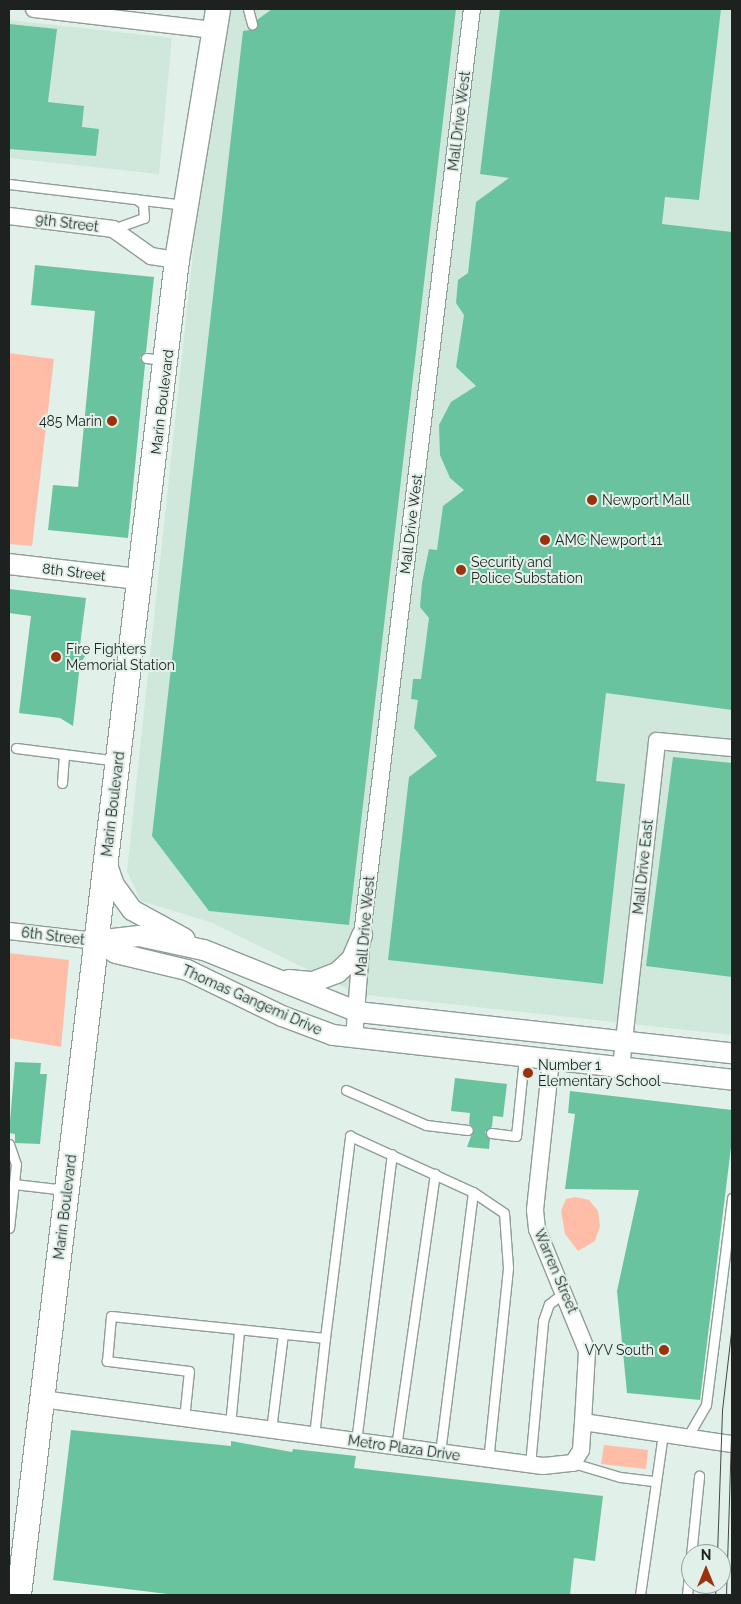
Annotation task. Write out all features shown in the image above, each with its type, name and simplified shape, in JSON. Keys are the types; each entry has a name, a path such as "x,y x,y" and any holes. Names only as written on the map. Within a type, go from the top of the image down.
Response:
{"main road":[{"name":"Marin Boulevard","path":"19,1595 139,579 157,359 178,260 214,15"}],"street":[{"path":"34,9 214,15"},
{"name":"Mall Drive West","path":"354,1039 358,1012 362,935 472,9"},
{"name":"9th Street","path":"9,216 113,229 151,256 178,260"},
{"name":"8th Street","path":"9,564 139,579"},
{"name":"Mall Drive East","path":"621,1068 657,740 732,748"},
{"path":"106,862 114,885 132,910 204,950"},
{"name":"6th Street","path":"9,931 96,941"},
{"path":"273,976 313,982 329,978 348,964 362,935"},
{"name":"Thomas Gangemi Drive","path":"96,941 139,936 204,950 273,976 323,1001 358,1012 732,1052"},
{"name":"Thomas Gangemi Drive","path":"96,941 116,953 187,970 294,1021 354,1039 732,1080"},
{"path":"551,1060 553,1050 598,1046 602,1038"},
{"name":"Warren Street","path":"551,1060 534,1210 537,1229 565,1292 587,1351 584,1422"},
{"name":"Metro Plaza Drive","path":"42,1400 530,1465 573,1463"},
{"path":"573,1463 581,1450 584,1422 732,1444"}],"lane":[{"path":"249,9 251,25"},
{"path":"9,184 185,205"},
{"path":"113,229 144,218 143,204 135,199"},
{"path":"16,748 118,761"},
{"path":"62,783 64,754"},
{"path":"491,1133 516,1136 524,1057"},
{"path":"346,1090 426,1125 468,1130"},
{"path":"314,1436 350,1136 473,1192 504,1214 508,1268 488,1460"},
{"path":"9,1144 16,1164 9,1228"},
{"path":"356,1442 392,1154"},
{"path":"396,1447 435,1174"},
{"path":"14,1184 67,1190"},
{"path":"440,1454 473,1192"},
{"path":"688,1436 706,1404 732,1198"},
{"path":"530,1465 543,1321 549,1304 565,1292"},
{"path":"184,1419 189,1371 107,1361 111,1316 325,1338"},
{"path":"230,1425 239,1330"},
{"path":"271,1430 284,1334"},
{"path":"640,1595 662,1433"},
{"path":"573,1463 620,1477 655,1481"},
{"path":"686,1595 699,1476"}],"shaded area":[{"path":"219,9 732,9 732,1035 358,994 210,922 141,901 127,871"},
{"path":"9,20 172,38 159,174 9,158"},
{"path":"9,353 54,359 32,546 9,544"},
{"path":"9,953 69,960 61,1047 9,1038"},
{"path":"575,1197 589,1200 598,1211 600,1226 595,1241 578,1251 565,1234 561,1211 566,1199"},
{"path":"604,1445 648,1450 646,1469 601,1464"}],"building":[{"path":"272,9 456,9 349,925 209,911 152,836 243,31 256,29 257,20"},
{"name":"Newport Mall","path":"500,9 721,9 699,200 665,197 662,224 732,232 732,710 606,693 596,781 625,784 603,984 388,960 409,777 437,756 414,728 418,700 411,699 413,679 421,679 429,618 420,607 422,583 429,549 437,550 443,506 464,490 450,478 440,455 439,425 451,402 476,386 456,367 464,315 456,303 458,280 468,273 476,202 509,178 480,174"},
{"path":"9,24 57,29 48,102 84,106 82,127 99,129 96,156 9,149"},
{"name":"485 Marin","path":"35,265 154,277 146,352 140,358 145,364 128,538 48,530 53,485 78,487 95,311 31,305"},
{"name":"Fire Fighters Memorial Station","path":"9,589 86,598 80,645 85,656 80,664 73,726 60,718 19,713 31,616 9,613"},
{"path":"673,757 732,763 732,977 646,966"},
{"path":"15,1062 41,1063 40,1074 47,1074 40,1144 15,1143 15,1134 9,1133"},
{"path":"455,1078 507,1084 503,1117 493,1116 492,1127 485,1132 490,1139 489,1149 467,1147 474,1128 469,1124 470,1113 451,1111"},
{"path":"570,1091 732,1110 732,1139 700,1400 627,1393 617,1291 639,1190 565,1189 575,1114 568,1113"},
{"path":"71,1430 231,1446 231,1441 292,1452 293,1449 356,1456 354,1468 603,1496 595,1561 574,1558 570,1595 176,1595 53,1580"}],"tram line":[{"path":"717,1544 722,1410 732,1323"},
{"path":"726,1595 732,1405"}],"place":[{"name":"485 Marin","path":"112,421"},
{"name":"Newport Mall","path":"592,500"},
{"name":"AMC Newport 11","path":"545,540"},
{"name":"Security and Police Substation","path":"461,570"},
{"name":"Fire Fighters Memorial Station","path":"56,657"},
{"name":"Number 1 Elementary School","path":"528,1073"},
{"name":"VYV South","path":"664,1350"}]}
